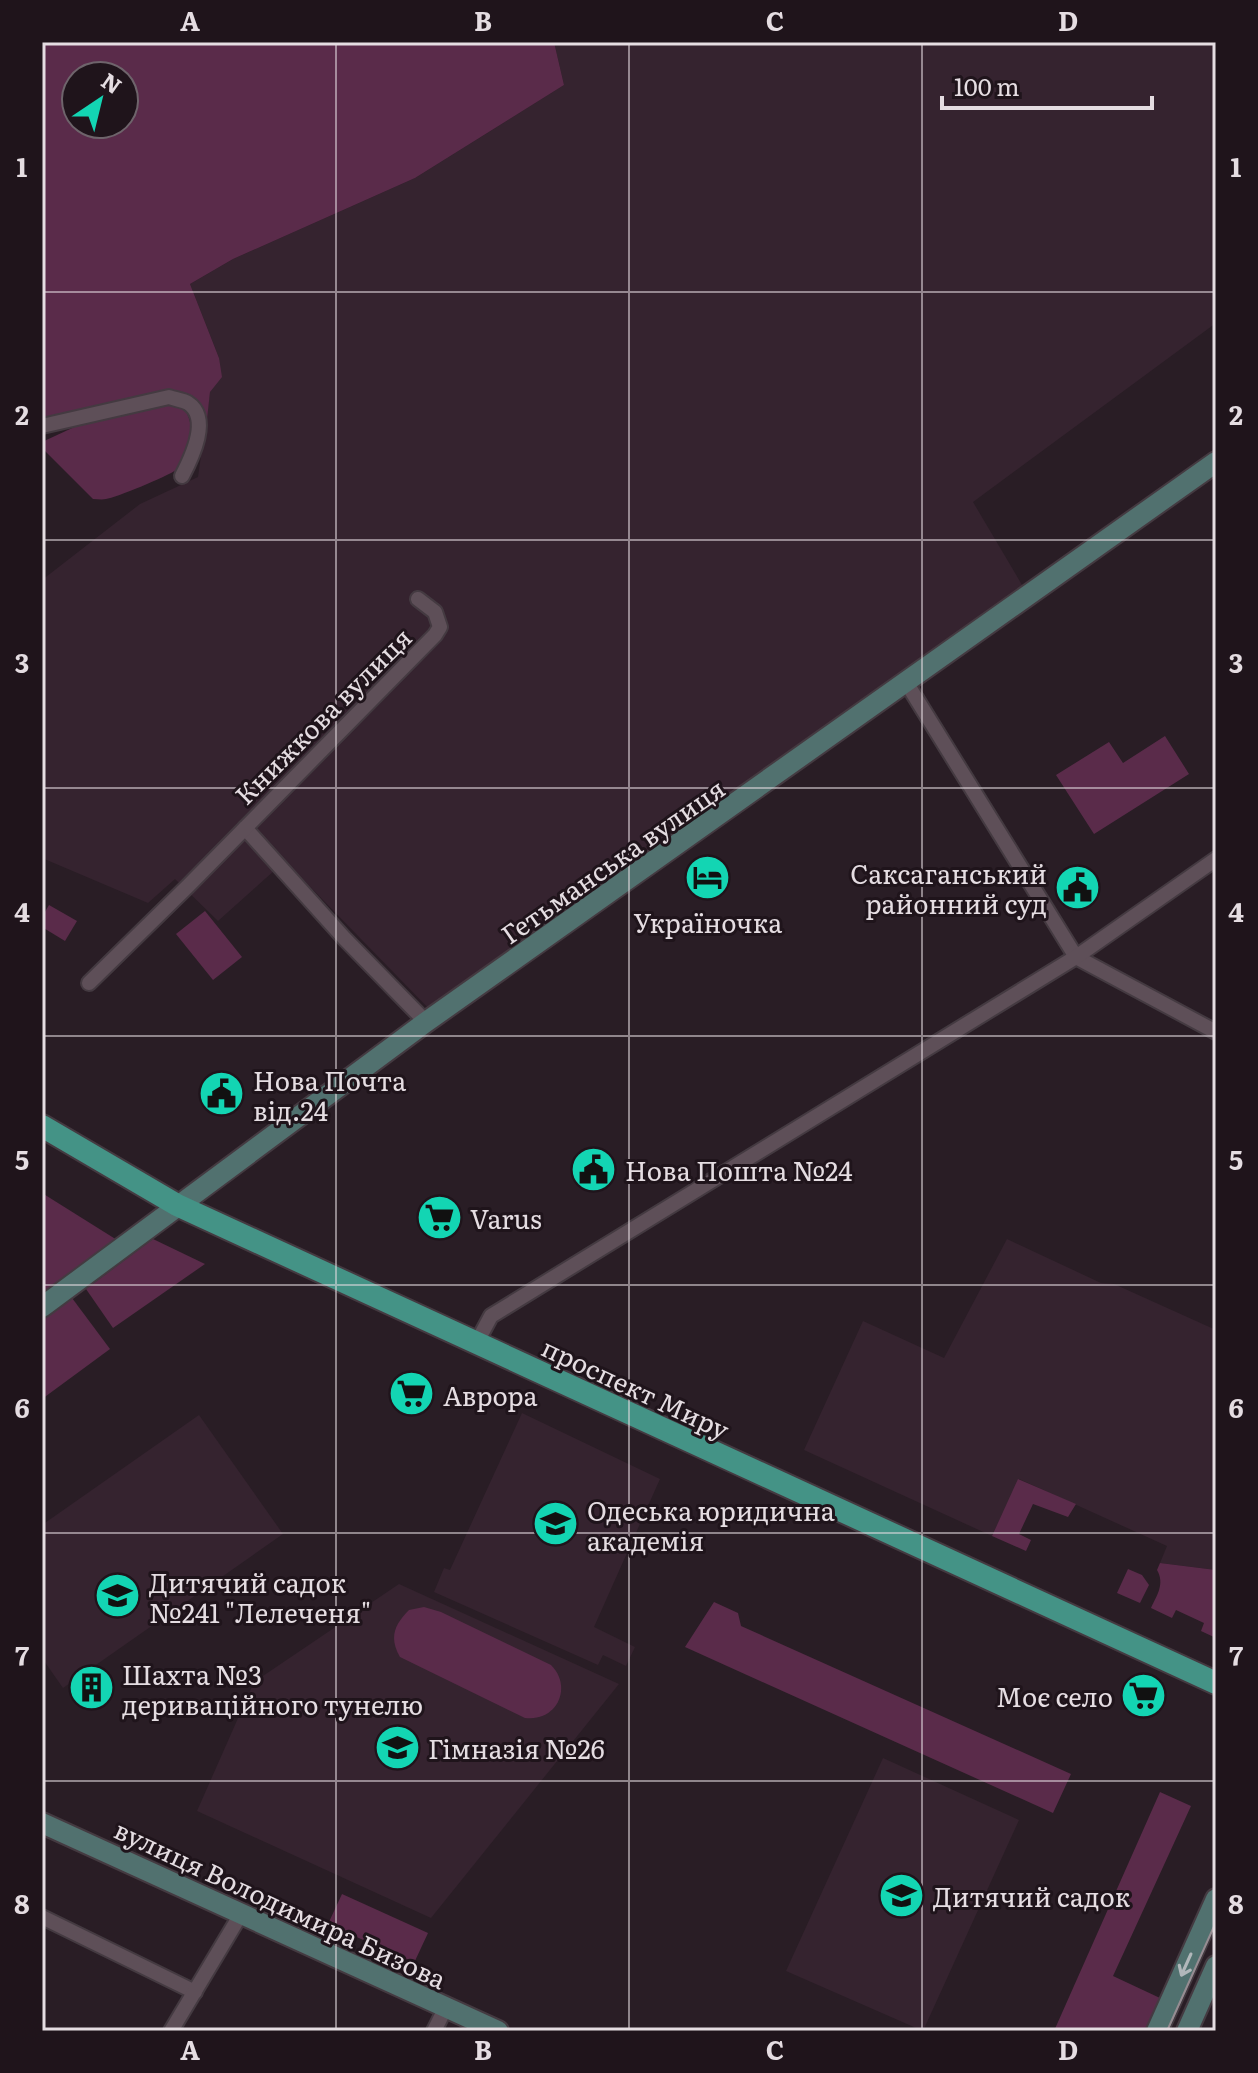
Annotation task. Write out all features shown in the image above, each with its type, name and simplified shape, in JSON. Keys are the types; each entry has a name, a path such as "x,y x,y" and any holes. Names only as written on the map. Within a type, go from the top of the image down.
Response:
{"main road":[{"name":"проспект Миру","path":"42,1126 177,1205 1216,1683"}],"street":[{"path":"42,426 169,397 187,403 196,412 199,429 191,459 182,476"},
{"name":"Гетьманська вулиця","path":"42,1307 426,1022 1216,462"},
{"name":"Книжкова вулиця","path":"89,983 435,635 440,627 435,612 418,599"},
{"path":"906,682 1076,957 1216,1032"},
{"name":"Книжкова вулиця","path":"245,828 344,938 426,1022"},
{"path":"476,1344 491,1316 1076,957 1216,859"},
{"name":"вулиця Володимира Бизова","path":"42,1823 498,2031"},
{"path":"1157,2031 1216,1899"},
{"path":"171,2031 241,1914"},
{"path":"42,1917 195,1992"},
{"path":"1187,2031 1216,1966"},
{"path":"434,2031 446,2007"}],"shaded area":[{"path":"42,42 554,42 564,85 415,178 233,259 190,284 219,358 222,377 210,392 206,428 186,397 42,420"},
{"path":"554,42 1216,42 1216,323 973,502 1028,595 435,1015 285,861 218,921 175,879 148,903 42,858 42,580 140,504 198,477 210,392 219,358 190,284 233,259 415,178 564,85"},
{"path":"160,402 183,407 190,422 190,448 176,470 130,491 106,499 93,499 42,448 42,442 96,417"},
{"path":"1165,736 1189,774 1094,834 1056,775 1109,742 1123,763"},
{"path":"49,905 77,921 65,941 42,927 42,917"},
{"path":"205,911 242,957 213,980 176,934"},
{"path":"42,1193 125,1245 42,1307"},
{"path":"153,1239 205,1264 113,1328 86,1289"},
{"path":"1007,1239 1101,1283 1114,1284 1216,1330 1216,1570 1160,1563 1167,1546 1019,1479 992,1536 804,1450 863,1321 944,1358"},
{"path":"72,1298 110,1349 42,1399 42,1320"},
{"name":"Одеська юридична академія","path":"522,1413 660,1479 594,1627 635,1647 626,1666 603,1655 598,1665 434,1592 444,1568 450,1570"},
{"name":"Дитячий садок №241 \"Лелеченя\"","path":"199,1415 283,1534 63,1688 42,1658 42,1525"},
{"path":"1018,1479 1076,1504 1068,1517 1033,1504 1019,1534 1031,1540 1026,1551 992,1536"},
{"path":"1160,1563 1216,1570 1216,1638 1201,1631 1204,1623 1176,1610 1172,1618 1151,1608 1160,1585 1157,1570"},
{"path":"1128,1569 1142,1575 1149,1585 1140,1603 1117,1593"},
{"name":"Гімназія №26","path":"399,1584 619,1684 431,1918 197,1811 254,1682"},
{"path":"714,1602 738,1613 741,1626 1071,1774 1053,1813 685,1647"},
{"path":"424,1607 441,1612 551,1665 561,1683 561,1692 553,1709 536,1718 525,1718 400,1657 394,1638 397,1626 409,1610"},
{"name":"Дитячий садок","path":"883,1758 1019,1820 923,2031 786,1971"},
{"path":"1160,1792 1191,1806 1113,1976 1160,1998 1145,2031 1054,2031"},
{"path":"342,1894 428,1933 414,1963 328,1924"}],"tram line":[{"path":"1167,2031 1216,1922"}],"place":[{"name":"Україночка","path":"708,878"},
{"name":"Саксаганський районний суд","path":"1078,887"},
{"name":"Нова Почта від.24","path":"222,1094"},
{"name":"Нова Пошта №24","path":"594,1169"},
{"name":"Varus","path":"439,1217"},
{"name":"Аврора","path":"412,1394"},
{"name":"Одеська юридична академія","path":"556,1524"},
{"name":"Дитячий садок №241 \"Лелеченя\"","path":"118,1596"},
{"name":"Шахта №3 дериваційного тунелю","path":"91,1688"},
{"name":"Моє село","path":"1144,1695"},
{"name":"Гімназія №26","path":"397,1747"},
{"name":"Дитячий садок","path":"902,1895"}]}
